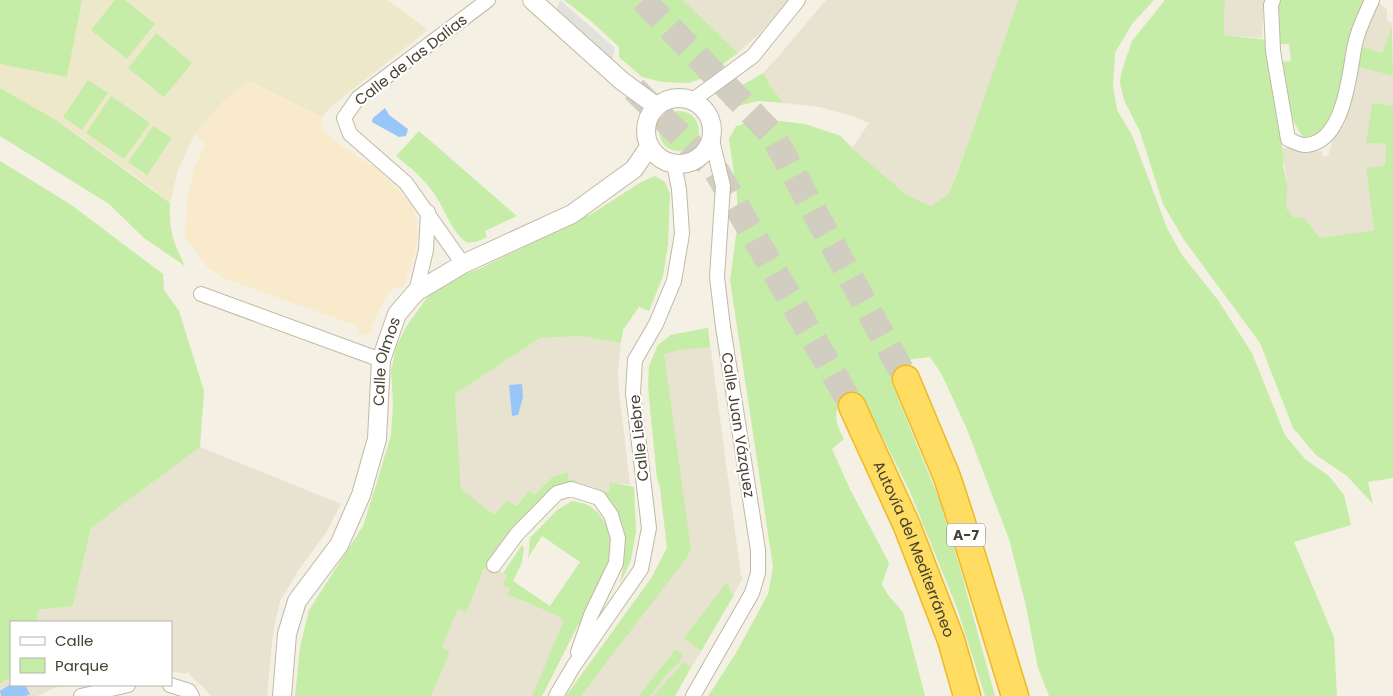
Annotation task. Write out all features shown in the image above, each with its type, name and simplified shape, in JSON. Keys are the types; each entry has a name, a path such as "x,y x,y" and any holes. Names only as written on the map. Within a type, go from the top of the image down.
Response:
{"highway":[{"name":"A-7","path":"906,378 947,477 1014,696"},
{"name":"Autovía del Mediterráneo","path":"852,406 907,526 951,640 967,696"}],"street":[{"name":"Calle de las Dalias","path":"463,264 406,183 350,134 344,118 358,98 488,0"},
{"path":"532,0 622,81 656,106"},
{"path":"693,100 753,56 798,0"},
{"path":"1273,0 1271,5 1273,51 1288,139 1304,146 1322,141 1335,122 1347,92 1355,43 1372,0"},
{"path":"673,98 693,100 703,107 710,118 713,129 712,140 704,154 690,163 674,164 660,159 650,147 646,126 656,106 673,98"},
{"name":"Calle Juan Vázquez","path":"693,696 752,593 758,573 758,550 717,277 722,186 712,140"},
{"name":"Calle Olmos","path":"282,696 287,634 297,601 338,545 361,495 377,440 382,360 397,314 416,292 463,264 572,214 634,169 650,147"},
{"name":"Calle Liebre","path":"556,696 573,667 641,569 649,528 633,393 635,360 656,324 674,281 682,234 679,189 674,164"},
{"path":"416,292 426,250 428,212"},
{"path":"201,294 382,360"},
{"path":"494,565 517,534 558,493 571,489 599,498 611,515 618,538 616,563 591,615 573,667"},
{"path":"81,696 124,686"},
{"path":"172,686 189,691 192,696"}],"shaded area":[{"path":"0,0 387,0 428,30 333,105 322,117 250,81 226,98 195,134 178,170 170,203 56,120 0,88"},
{"path":"560,0 615,48 612,61 556,11"},
{"path":"683,0 788,0 760,33 738,53"},
{"path":"826,0 1018,0 958,172 948,194 931,206 908,196 852,148 869,123 850,115 820,107 784,103 768,83 769,81 763,73"},
{"path":"1225,0 1264,0 1262,38 1224,35"},
{"path":"1377,1 1387,10 1387,20 1393,24 1382,53 1358,46"},
{"path":"1358,67 1393,76 1393,106 1378,103 1367,143 1386,144 1385,165 1366,169 1374,230 1320,238 1303,217 1295,218 1286,208 1288,188 1282,148 1293,148 1311,152 1322,151 1323,157 1328,156 1337,125 1344,127"},
{"path":"250,80 322,117 322,127 325,133 377,169 412,206 418,235 415,253 403,288 394,287 385,299 371,327 374,331 370,334 359,335 357,326 221,277 218,273 208,268 185,237 187,200 194,169 205,144 195,134 226,98"},
{"path":"708,328 741,576 743,578 675,696 566,696 652,577 667,548 660,487 657,478 649,397 649,366 658,345 671,335"},
{"path":"581,336 621,343 618,374 619,390 630,485 611,482 609,492 575,484 568,480 569,473 553,476 534,495 529,490 515,506 494,516 461,489 455,394 540,338"},
{"path":"200,447 341,504 325,534 298,571 280,601 273,633 267,696 211,696 188,672 186,674 172,671 172,621 37,621 38,610 73,606 91,528"},
{"path":"487,564 507,575 510,588 507,594 578,625 542,696 431,696 450,652 442,647 458,608 466,612"},
{"path":"10,678 10,686 59,686 37,696 0,696 0,684"}],"green space":[{"path":"0,0 82,0 67,77 0,64"},
{"path":"115,0 125,0 155,24 127,59 91,30"},
{"path":"564,0 683,0 738,53 704,78 688,83 662,82 642,77 619,57 619,47"},
{"path":"1018,0 1154,0 1132,24 1115,53 1113,86 1117,110 1132,135 1167,228 1182,255 1218,300 1252,353 1285,435 1305,459 1329,476 1344,495 1351,525 1294,542 1334,637 1337,696 1049,696 1038,668 1026,606 1009,539 966,427 942,375 930,357 899,361 892,371 892,384 939,499 995,696 985,696 957,608 910,492 869,410 858,400 841,401 838,406 836,420 844,439 832,449 850,489 889,563 882,584 888,595 903,612 925,696 708,696 736,653 768,594 773,567 730,280 737,228 737,196 729,139 736,126 750,122 779,121 805,124 841,136 852,148 908,196 931,206 948,194 958,172"},
{"path":"1165,0 1225,0 1224,35 1267,40 1284,160 1283,165 1288,188 1286,208 1295,218 1303,217 1320,238 1374,230 1366,168 1385,165 1386,144 1366,143 1372,104 1378,103 1393,106 1393,478 1368,482 1373,504 1347,476 1316,455 1293,428 1260,343 1184,240 1163,204 1140,132 1124,100 1120,83 1121,73 1132,41"},
{"path":"1281,0 1366,0 1345,89 1326,129 1316,137 1305,139 1294,121 1287,103 1281,62 1291,61 1289,44 1280,44 1279,7"},
{"path":"1392,26 1393,76 1358,67 1358,46 1382,53"},
{"path":"156,33 192,63 164,97 128,68"},
{"path":"763,73 769,81 768,83 784,103 758,101 734,107 725,106 724,96"},
{"path":"88,80 108,93 82,130 63,117"},
{"path":"0,88 56,120 170,203 170,222 173,236 185,266 144,238 109,204 0,136"},
{"path":"111,96 150,123 124,159 86,133"},
{"path":"683,111 690,114 696,120 699,131 698,139 690,148 683,151 675,151 668,148 660,139 659,127 662,120 671,112"},
{"path":"153,126 172,138 147,175 128,162"},
{"path":"419,131 517,216 485,231 487,237 481,240 468,242 462,239 424,180 396,156"},
{"path":"0,161 70,204 163,274 164,290 179,311 204,391 200,447 91,528 73,606 38,610 37,621 10,621 10,678 0,684"},
{"path":"655,176 665,182 670,194 668,245 663,276 649,311 639,307 623,330 621,343 581,336 540,338 455,394 461,489 494,515 507,500 516,506 529,490 534,495 553,476 569,472 568,479 576,481 575,484 562,483 552,491 524,516 499,544 485,569 466,612 458,609 442,647 450,652 431,696 295,696 300,647 309,610 363,526 377,482 391,435 393,403 391,371 396,347 406,327 428,296 457,277 481,268 593,213 641,182"},
{"path":"708,328 710,347 679,350 664,354 691,549 687,557 581,696 566,696 652,577 667,548 660,487 657,478 648,386 649,366 658,345 671,335"},
{"path":"610,482 634,487 636,532 631,560 620,584 625,555 624,530 621,519 605,498 592,488 609,492"},
{"path":"572,501 590,506 603,520 611,534 611,557 603,582 581,626 578,625 542,696 532,696 563,623 560,617 507,594 510,588 503,585 507,575 503,573 522,545 524,548 522,562 513,581 550,606 580,562 542,536 528,558 530,538 557,510"},
{"path":"727,582 731,593 734,595 701,651 684,638"},
{"path":"676,649 683,655 679,663 667,674 650,696 639,696"},
{"path":"684,662 691,667 675,696 653,696"}],"water":[{"path":"385,108 389,115 408,129 406,136 399,137 372,122 373,118"},
{"path":"522,384 523,397 518,415 512,416 509,385"},
{"path":"10,685 26,686 30,694 26,696 1,696 0,691"}],"tunnel":[{"path":"643,0 772,134 906,379"},
{"path":"634,89 717,172 852,406"}]}
